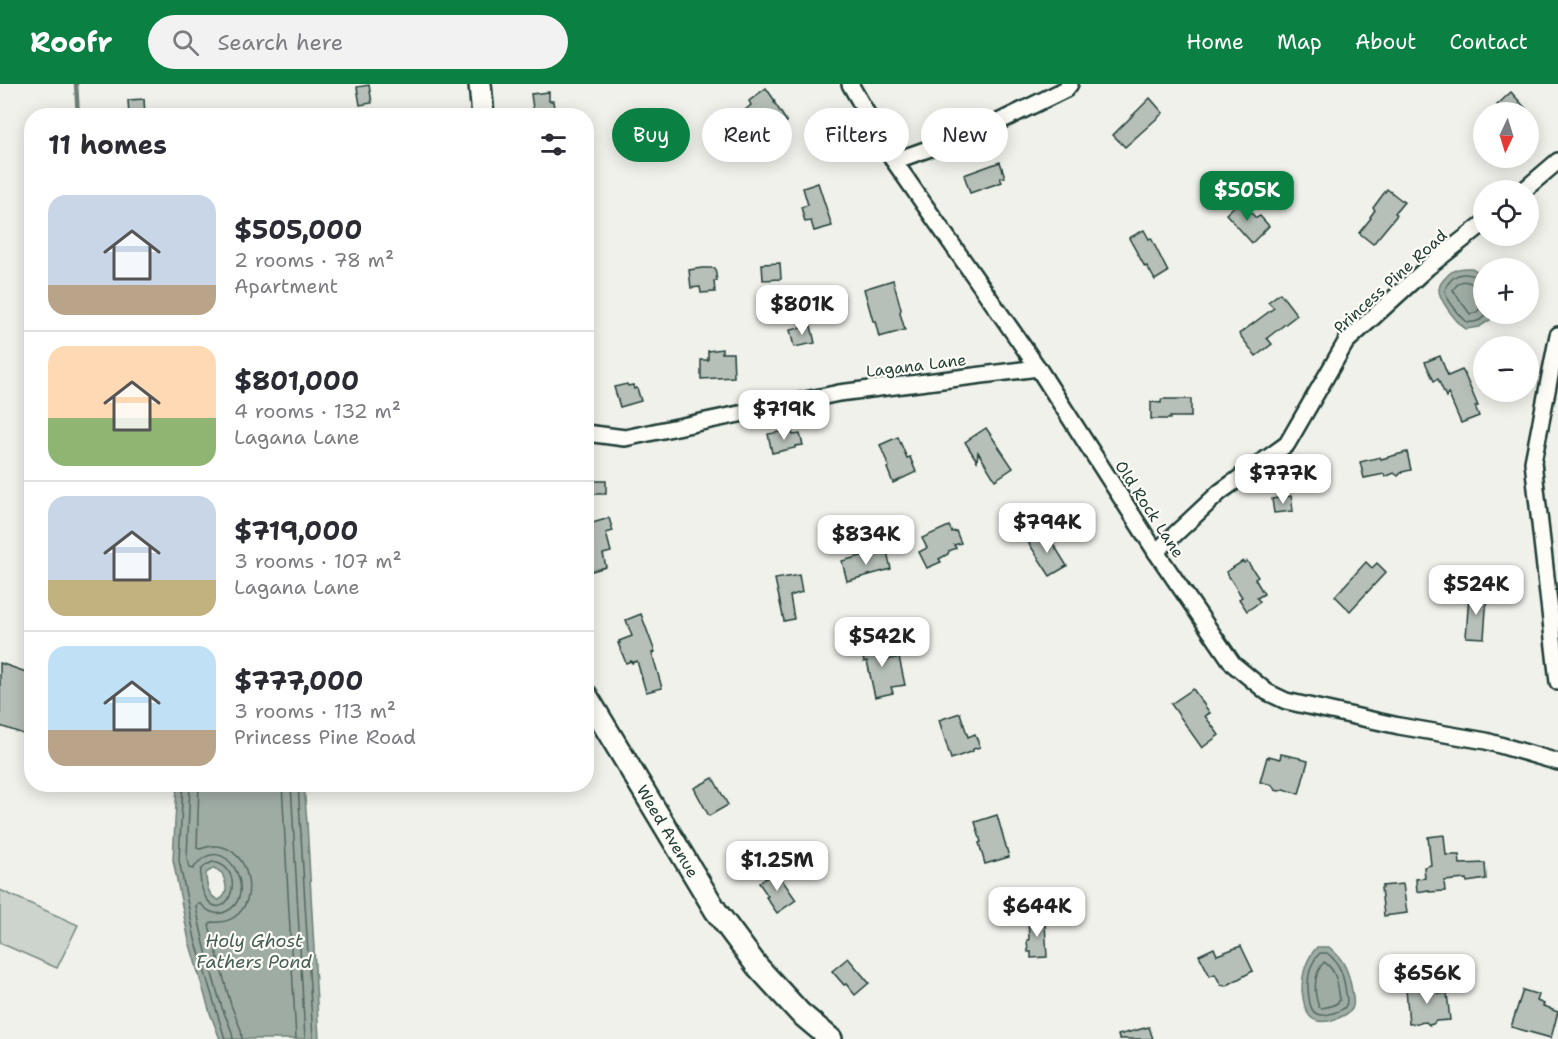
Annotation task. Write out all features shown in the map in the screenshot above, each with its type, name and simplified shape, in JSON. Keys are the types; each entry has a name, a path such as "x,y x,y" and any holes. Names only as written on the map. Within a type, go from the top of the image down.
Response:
{"main road":[{"path":"480,84 482,108"},
{"name":"Weed Avenue","path":"594,708 716,911 757,966 800,1013 831,1039"}],"street":[{"name":"Old Rock Lane","path":"850,84 864,108"},
{"path":"909,156 984,129 1066,89 1070,84"},
{"path":"1535,180 1558,160"},
{"name":"Old Rock Lane","path":"895,162 1038,368 1156,552 1233,664 1267,692 1286,701 1399,726 1486,741 1558,762"},
{"name":"Princess Pine Road","path":"1156,552 1220,492 1287,444 1346,342 1428,267 1473,231"},
{"path":"1558,335 1533,462 1558,682"},
{"name":"Lagana Lane","path":"594,434 625,438 839,393 1038,368"}],"shaded area":[{"path":"0,890 78,925 57,968 0,943"}],"water":[{"path":"1457,269 1473,269 1473,324 1484,324 1479,327 1466,329 1449,311 1442,299 1439,289 1442,282"},
{"name":"Holy Ghost Fathers Pond","path":"177,792 305,792 319,1039 220,1039 189,941 173,860","holes":["214,868 222,873 226,884 225,895 219,900 215,898 207,885 206,873"]},
{"path":"1317,947 1329,947 1342,961 1349,978 1354,1002 1352,1009 1345,1015 1320,1022 1310,1017 1307,1012 1302,990 1307,962"}],"building":[{"path":"369,85 372,103 360,105 357,87"},
{"path":"766,88 778,108 747,108 751,105 749,101"},
{"path":"549,92 549,101 553,101 554,108 533,108 531,94"},
{"path":"1511,92 1520,102 1500,102"},
{"path":"1150,98 1163,113 1125,147 1113,135"},
{"path":"144,99 145,108 128,108 128,100"},
{"path":"1000,162 1005,177 1000,178 1002,182 970,193 964,175"},
{"path":"818,183 832,226 814,231 811,221 805,222 801,207 808,205 803,188"},
{"path":"1387,189 1404,202 1395,213 1397,215 1373,244 1359,233 1371,218 1375,210 1373,208"},
{"path":"1240,201 1256,218 1260,216 1269,226 1252,243 1226,214"},
{"path":"1144,230 1149,239 1151,238 1168,272 1155,280 1129,238"},
{"path":"780,263 781,279 763,280 762,264"},
{"path":"715,268 717,281 714,281 715,292 701,293 700,287 691,288 689,270"},
{"path":"893,280 905,330 879,337 864,289"},
{"path":"1280,293 1297,315 1267,338 1272,344 1256,356 1239,334 1274,308 1268,302"},
{"path":"811,326 815,343 794,347 790,330"},
{"path":"722,349 722,353 733,353 734,377 701,379 701,360 708,360 708,351"},
{"path":"1440,356 1448,376 1462,370 1473,394 1473,402 1476,402 1478,406 1475,406 1479,416 1461,423 1448,393 1446,397 1438,379 1434,381 1425,362"},
{"path":"627,384 628,386 633,385 634,389 637,388 641,401 620,407 614,387"},
{"path":"1164,399 1191,399 1191,417 1151,419 1151,402 1161,403"},
{"path":"986,428 1013,468 995,480 978,452 977,461 965,442"},
{"path":"791,430 793,435 800,434 803,445 772,453 768,434"},
{"path":"898,437 916,472 893,483 880,445"},
{"path":"1407,452 1411,470 1402,472 1398,476 1394,473 1385,477 1384,474 1364,478 1360,462"},
{"path":"594,481 606,481 606,494 594,494"},
{"path":"1291,496 1293,511 1274,513 1272,499"},
{"path":"609,518 613,531 606,533 611,552 603,554 606,567 594,570 594,523"},
{"path":"949,526 952,532 956,531 961,543 954,545 956,548 939,559 941,562 927,568 919,552 927,548 922,538"},
{"path":"1037,532 1043,541 1049,537 1067,566 1050,576 1026,539"},
{"path":"887,552 891,569 847,581 842,561 872,553 872,555"},
{"path":"1243,561 1244,563 1247,561 1258,577 1255,579 1264,594 1257,598 1260,602 1247,611 1239,599 1242,597 1226,572"},
{"path":"1366,562 1372,568 1377,563 1386,572 1350,611 1335,596"},
{"path":"799,575 802,592 790,596 794,619 784,621 775,579"},
{"path":"1469,594 1487,595 1484,638 1466,637"},
{"path":"641,614 655,652 652,653 662,688 646,692 637,661 626,663 618,643 632,636 626,620"},
{"path":"882,638 887,660 899,657 905,685 891,687 893,693 875,697 867,661 864,662 860,643"},
{"path":"0,663 24,671 24,734 0,726"},
{"path":"1193,689 1210,713 1205,716 1219,735 1202,748 1171,704"},
{"path":"960,713 968,737 975,734 980,747 951,759 939,720"},
{"path":"1281,754 1308,761 1299,794 1284,789 1275,790 1272,785 1260,782 1267,757 1280,759"},
{"path":"713,778 728,805 709,816 694,788"},
{"path":"997,815 1009,857 985,864 975,822"},
{"path":"1444,835 1446,855 1459,855 1460,864 1485,863 1486,879 1467,882 1466,879 1444,881 1445,891 1417,892 1416,879 1425,878 1424,867 1431,865 1428,837"},
{"path":"776,871 796,900 777,913 759,883"},
{"path":"1403,884 1407,913 1384,916 1382,886"},
{"path":"1041,916 1045,924 1047,957 1031,958 1027,940 1029,940 1028,917"},
{"path":"1241,946 1253,971 1226,986 1221,985 1215,974 1210,976 1199,955 1214,948 1217,955"},
{"path":"848,958 869,983 855,995 832,971"},
{"path":"1438,984 1438,994 1447,993 1450,1020 1436,1021 1429,1025 1426,1022 1409,1024 1406,989"},
{"path":"1523,990 1539,995 1537,1001 1558,1012 1551,1038 1511,1027"},
{"path":"1149,1027 1153,1039 1119,1039 1118,1035"}],"waterway":[{"path":"76,84 78,108"}]}
